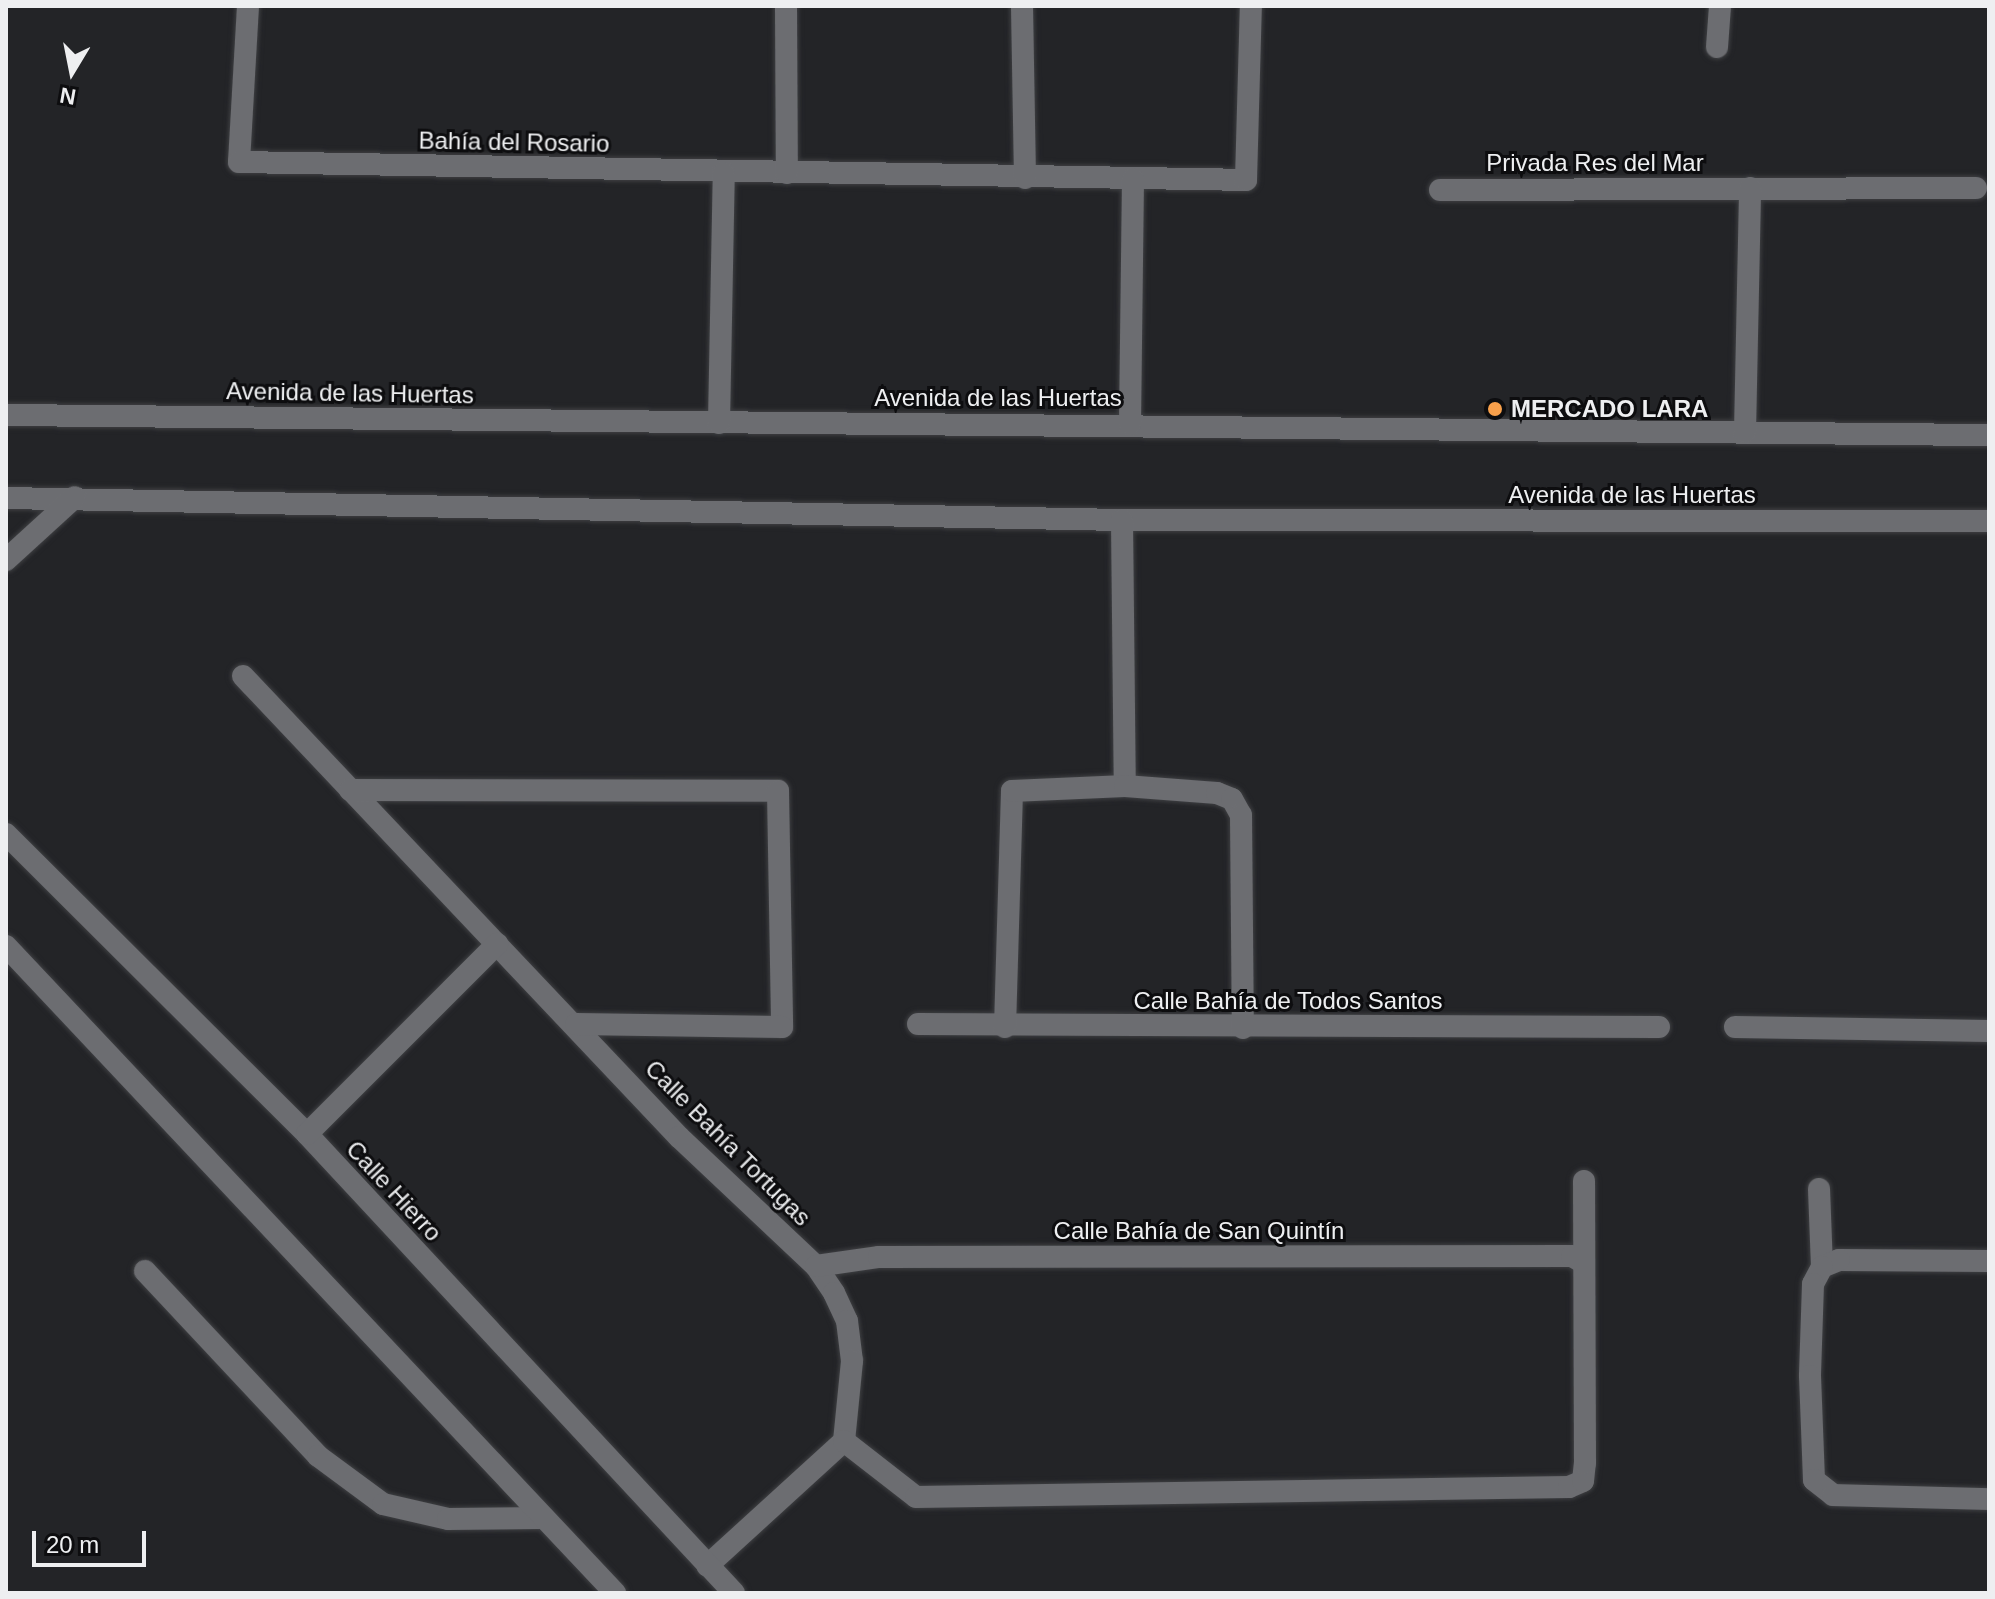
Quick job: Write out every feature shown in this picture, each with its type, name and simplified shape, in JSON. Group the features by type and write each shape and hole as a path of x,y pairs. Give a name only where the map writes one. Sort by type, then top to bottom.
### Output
{"street":[{"name":"Bahía del Rosario","path":"248,6 239,162 1246,180 1251,6"},
{"path":"786,6 787,173"},
{"path":"1022,6 1025,178"},
{"path":"1717,47 1720,6"},
{"path":"719,423 724,173"},
{"path":"1130,424 1133,179"},
{"path":"1745,432 1750,188"},
{"name":"Privada Res del Mar","path":"1440,190 1976,188"},
{"name":"Avenida de las Huertas","path":"6,415 1989,435"},
{"path":"6,560 75,497"},
{"name":"Avenida de las Huertas","path":"6,498 1122,520 1989,521"},
{"path":"1122,520 1125,786"},
{"name":"Calle Bahía Tortugas","path":"243,676 576,1024 679,1137 816,1266 847,1321 852,1361 844,1441"},
{"path":"1005,1027 1012,791 1125,786 1217,793 1232,799 1241,815 1243,1028"},
{"path":"350,790 778,791 782,1027 576,1024"},
{"name":"Calle Hierro","path":"6,834 307,1134 734,1593"},
{"path":"307,1134 497,944"},
{"path":"6,946 615,1593"},
{"name":"Calle Bahía de Todos Santos","path":"918,1024 1243,1028 1659,1027"},
{"path":"1735,1027 1989,1031"},
{"path":"707,1566 844,1441 916,1497 1569,1487 1583,1481 1584,1181"},
{"path":"1819,1189 1822,1267 1813,1284 1812,1315 1814,1480 1833,1495 1989,1499"},
{"name":"Calle Bahía de San Quintín","path":"816,1266 879,1257 1572,1256 1582,1262"},
{"path":"1822,1267 1839,1260 1989,1261"},
{"path":"145,1271 318,1456 383,1504 448,1519 544,1518"}],"place":[{"name":"MERCADO LARA","path":"1495,409"}]}
